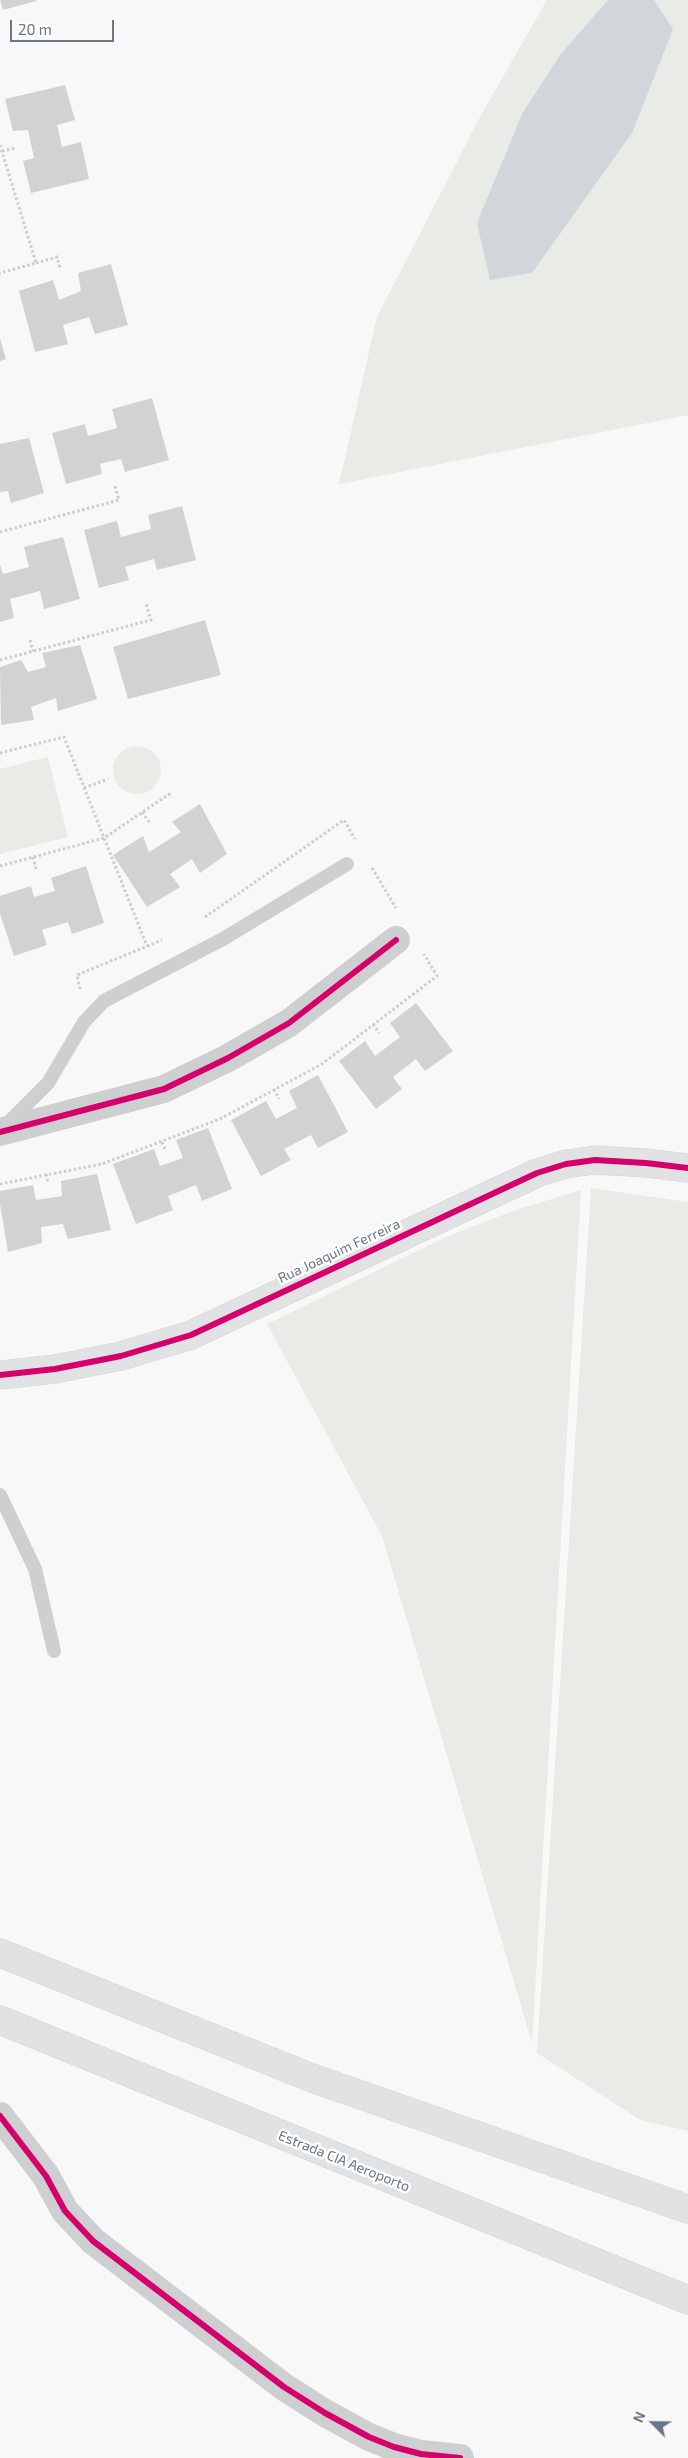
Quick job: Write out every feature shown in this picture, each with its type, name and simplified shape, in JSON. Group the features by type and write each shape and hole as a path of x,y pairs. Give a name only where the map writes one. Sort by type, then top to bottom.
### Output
{"main road":[{"name":"Rua Joaquim Ferreira","path":"0,1375 55,1369 122,1356 191,1335 537,1173 566,1164 595,1160 646,1162 688,1168"},
{"path":"0,1953 312,2078 688,2209"},
{"name":"Estrada CIA Aeroporto","path":"0,2020 688,2300"}],"street":[{"path":"0,1132 164,1089 228,1058 289,1023 396,940"},
{"path":"0,2116 46,2176 65,2211 93,2241 284,2386 325,2413 369,2437 394,2447 421,2454 460,2458"}],"lane":[{"path":"0,1132 48,1083 84,1022 104,1001 223,939 347,864"},
{"path":"0,1495 35,1569 54,1651"}],"path":[{"path":"0,145 36,262"},
{"path":"2,151 16,148"},
{"path":"0,273 57,257 60,268"},
{"path":"0,531 119,500 115,486"},
{"path":"0,660 151,620 146,604"},
{"path":"30,640 34,651"},
{"path":"0,753 64,737 147,946"},
{"path":"84,788 108,779"},
{"path":"0,866 104,838 171,793"},
{"path":"142,812 150,823"},
{"path":"32,857 36,869"},
{"path":"0,1184 102,1164 220,1119 322,1064 437,976"},
{"path":"373,1024 379,1033"},
{"path":"274,1089 279,1099"},
{"path":"162,1142 165,1149"},
{"path":"46,1174 48,1183"}],"shaded area":[{"path":"547,0 688,0 688,415 339,484 377,317 480,117"},
{"path":"608,0 654,0 673,29 632,133 532,273 490,280 477,223 522,114 560,55"},
{"path":"137,746 146,748 154,753 159,761 161,770 159,779 154,787 146,792 137,794 128,792 120,787 115,779 113,770 115,761 120,753 128,748"},
{"path":"48,757 68,837 0,854 0,769"},
{"path":"591,1188 688,1202 688,2131 640,2120 537,2053"},
{"path":"581,1190 532,2043 382,1536 267,1324 446,1237 513,1211"}],"building":[{"path":"0,0 36,0 36,1 3,10"},
{"path":"65,85 75,120 57,125 62,147 81,142 89,179 31,193 23,161 34,158 28,130 13,131 5,99"},
{"path":"111,264 128,325 95,334 89,317 63,325 68,344 35,352 19,291 53,280 59,300 81,291 78,273"},
{"path":"0,338 6,359 0,361"},
{"path":"152,398 169,460 125,472 121,459 100,464 102,474 66,484 52,433 85,424 88,436 117,428 112,409"},
{"path":"29,438 44,493 11,503 8,491 0,492 0,444"},
{"path":"182,506 196,560 157,570 154,559 125,567 129,580 99,588 84,530 117,521 121,537 151,529 148,515"},
{"path":"63,537 80,599 44,609 40,591 10,599 14,618 0,622 0,565 3,574 29,567 24,547"},
{"path":"205,620 221,675 128,699 113,647"},
{"path":"80,645 97,699 58,711 56,698 31,707 34,720 1,725 0,667 21,660 28,672 46,667 42,653"},
{"path":"200,804 227,854 200,873 192,859 170,874 180,887 147,907 113,855 143,836 149,852 181,832 172,822"},
{"path":"86,866 104,923 72,934 68,922 42,930 47,945 14,956 0,914 0,896 31,886 34,897 55,891 51,878"},
{"path":"416,1003 453,1051 425,1071 416,1059 393,1077 402,1089 376,1109 339,1061 365,1041 375,1056 400,1037 390,1023"},
{"path":"318,1075 348,1132 318,1148 311,1135 284,1149 291,1160 261,1176 231,1120 266,1101 276,1119 297,1108 289,1091"},
{"path":"208,1128 232,1189 202,1201 196,1185 168,1196 173,1210 136,1224 113,1164 154,1149 160,1166 183,1158 176,1140"},
{"path":"97,1174 111,1230 68,1239 63,1224 41,1227 42,1243 8,1252 0,1204 0,1191 33,1185 36,1200 62,1196 61,1181"}],"cycle path":[{"path":"0,1132 164,1089 228,1058 289,1023 396,940"},
{"path":"0,1375 55,1369 121,1356 191,1335 537,1173 566,1164 595,1160 688,1168"},
{"path":"0,2116 46,2176 65,2211 93,2241 284,2387 325,2413 369,2437 394,2447 421,2454 460,2458"}]}
